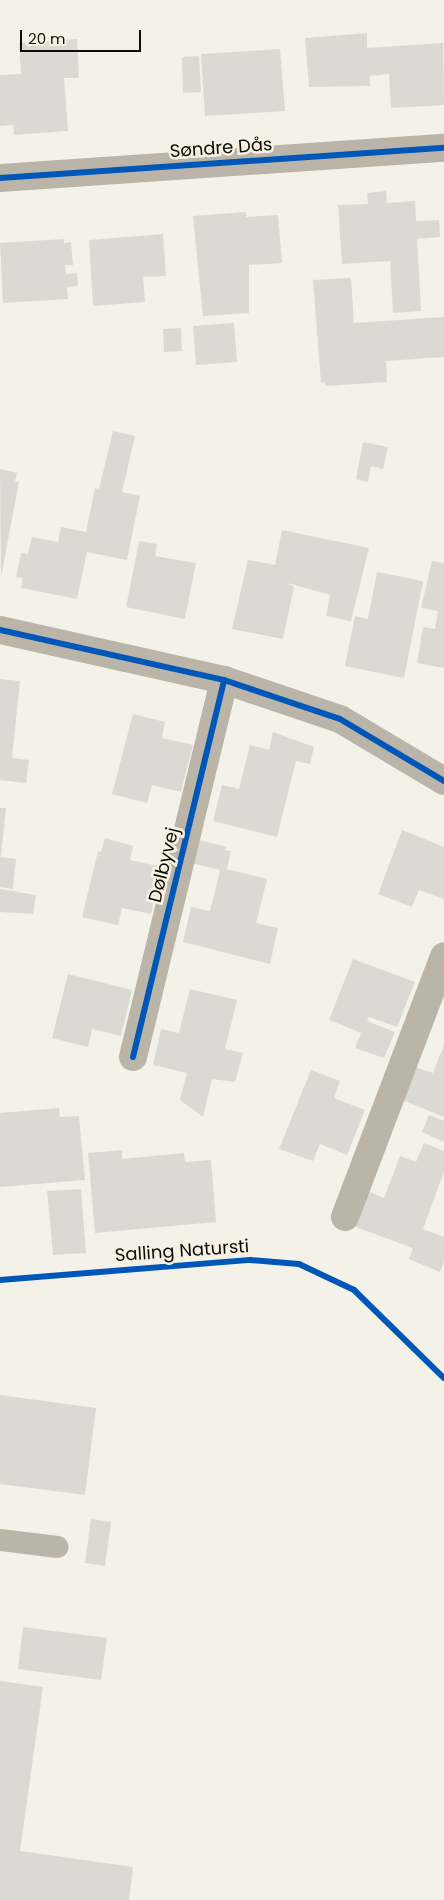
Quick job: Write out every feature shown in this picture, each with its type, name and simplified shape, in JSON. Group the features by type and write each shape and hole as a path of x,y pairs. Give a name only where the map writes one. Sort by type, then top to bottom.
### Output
{"street":[{"name":"Søndre Dås","path":"0,178 444,148"},
{"path":"0,630 224,680 340,719 444,781"},
{"name":"Dølbyvej","path":"133,1057 224,680"},
{"path":"345,1217 444,956"}],"lane":[{"path":"0,1540 58,1547"}],"building":[{"path":"367,33 367,48 443,43 444,105 391,108 389,74 370,76 370,86 309,87 305,38"},
{"path":"77,39 79,78 64,78 68,131 14,135 13,125 0,126 0,75 21,74 19,43"},
{"path":"280,49 285,111 205,116 201,54"},
{"path":"199,56 201,92 183,93 182,57"},
{"path":"386,191 387,203 415,201 416,221 439,220 440,237 417,239 421,311 393,313 390,261 342,264 338,205 368,204 367,193"},
{"path":"246,212 246,217 278,215 282,263 249,265 249,313 203,316 193,216"},
{"path":"163,234 166,276 143,277 145,302 93,306 89,240"},
{"path":"64,239 64,243 71,242 73,265 65,265 66,274 77,273 78,286 67,287 68,299 3,303 0,243"},
{"path":"351,278 354,323 444,317 444,357 386,361 387,382 325,386 325,382 321,383 313,280"},
{"path":"234,323 237,362 196,365 193,326"},
{"path":"181,328 182,351 164,352 163,329"},
{"path":"113,431 135,436 122,492 140,496 127,560 87,552 77,599 21,588 23,578 16,577 21,553 28,554 32,537 58,542 61,527 86,532 95,488 99,489"},
{"path":"363,442 388,447 383,469 371,466 368,482 356,479"},
{"path":"0,469 17,473 15,482 19,482 1,577"},
{"path":"282,530 369,548 351,621 326,616 330,595 288,583 294,587 283,639 232,629 248,560 275,565"},
{"path":"139,541 157,544 155,556 196,563 185,619 126,607"},
{"path":"432,561 444,563 444,668 417,663 423,627 435,629 438,611 421,608"},
{"path":"377,572 423,581 404,678 345,666 355,616 368,619"},
{"path":"0,679 20,681 12,758 29,760 26,783 0,780"},
{"path":"133,714 165,722 162,738 193,745 181,792 152,785 147,803 112,794"},
{"path":"273,732 314,747 310,764 296,761 277,837 213,821 222,785 239,789 250,745 269,750"},
{"path":"0,808 6,808 1,856 0,856"},
{"path":"402,830 444,847 444,899 419,890 412,907 378,894"},
{"path":"105,838 133,846 130,860 162,867 151,914 122,908 118,925 82,917 98,851 101,852"},
{"path":"196,839 226,847 225,850 231,851 227,869 267,879 256,923 278,928 270,964 183,942 191,907 210,911 220,870 190,863"},
{"path":"0,857 16,859 13,889 0,887"},
{"path":"0,889 36,895 33,914 0,912"},
{"path":"353,959 415,982 397,1027 369,1017 367,1021 395,1032 384,1058 355,1048 361,1033 329,1020"},
{"path":"68,974 132,990 121,1036 92,1029 88,1047 52,1038"},
{"path":"190,989 237,1000 225,1049 243,1053 235,1082 212,1079 203,1117 180,1100 187,1073 153,1065 161,1029 179,1033"},
{"path":"444,1045 444,1117 402,1100 415,1067 433,1073"},
{"path":"311,1070 340,1081 334,1098 365,1110 347,1155 320,1144 313,1161 279,1149"},
{"path":"59,1108 60,1117 79,1116 85,1180 0,1187 0,1113"},
{"path":"429,1115 444,1121 444,1142 422,1132"},
{"path":"424,1143 444,1151 444,1172 423,1229 444,1237 444,1261 440,1272 409,1259 413,1248 353,1226 367,1191 384,1198 400,1156 416,1162"},
{"path":"122,1150 122,1159 184,1153 185,1162 211,1160 216,1222 95,1233 88,1153"},
{"path":"81,1189 86,1253 53,1255 47,1191"},
{"path":"0,1395 96,1408 85,1495 0,1484"},
{"path":"91,1519 111,1522 105,1566 85,1563"},
{"path":"23,1627 107,1638 101,1680 18,1669"},
{"path":"0,1681 43,1687 20,1851 133,1867 129,1900 0,1900"}],"cycle path":[{"path":"0,178 444,148"},
{"path":"0,630 224,680 340,719 444,781"},
{"path":"133,1057 224,680"},
{"name":"Salling Natursti","path":"0,1280 250,1260 299,1264 354,1290 444,1378"}]}
